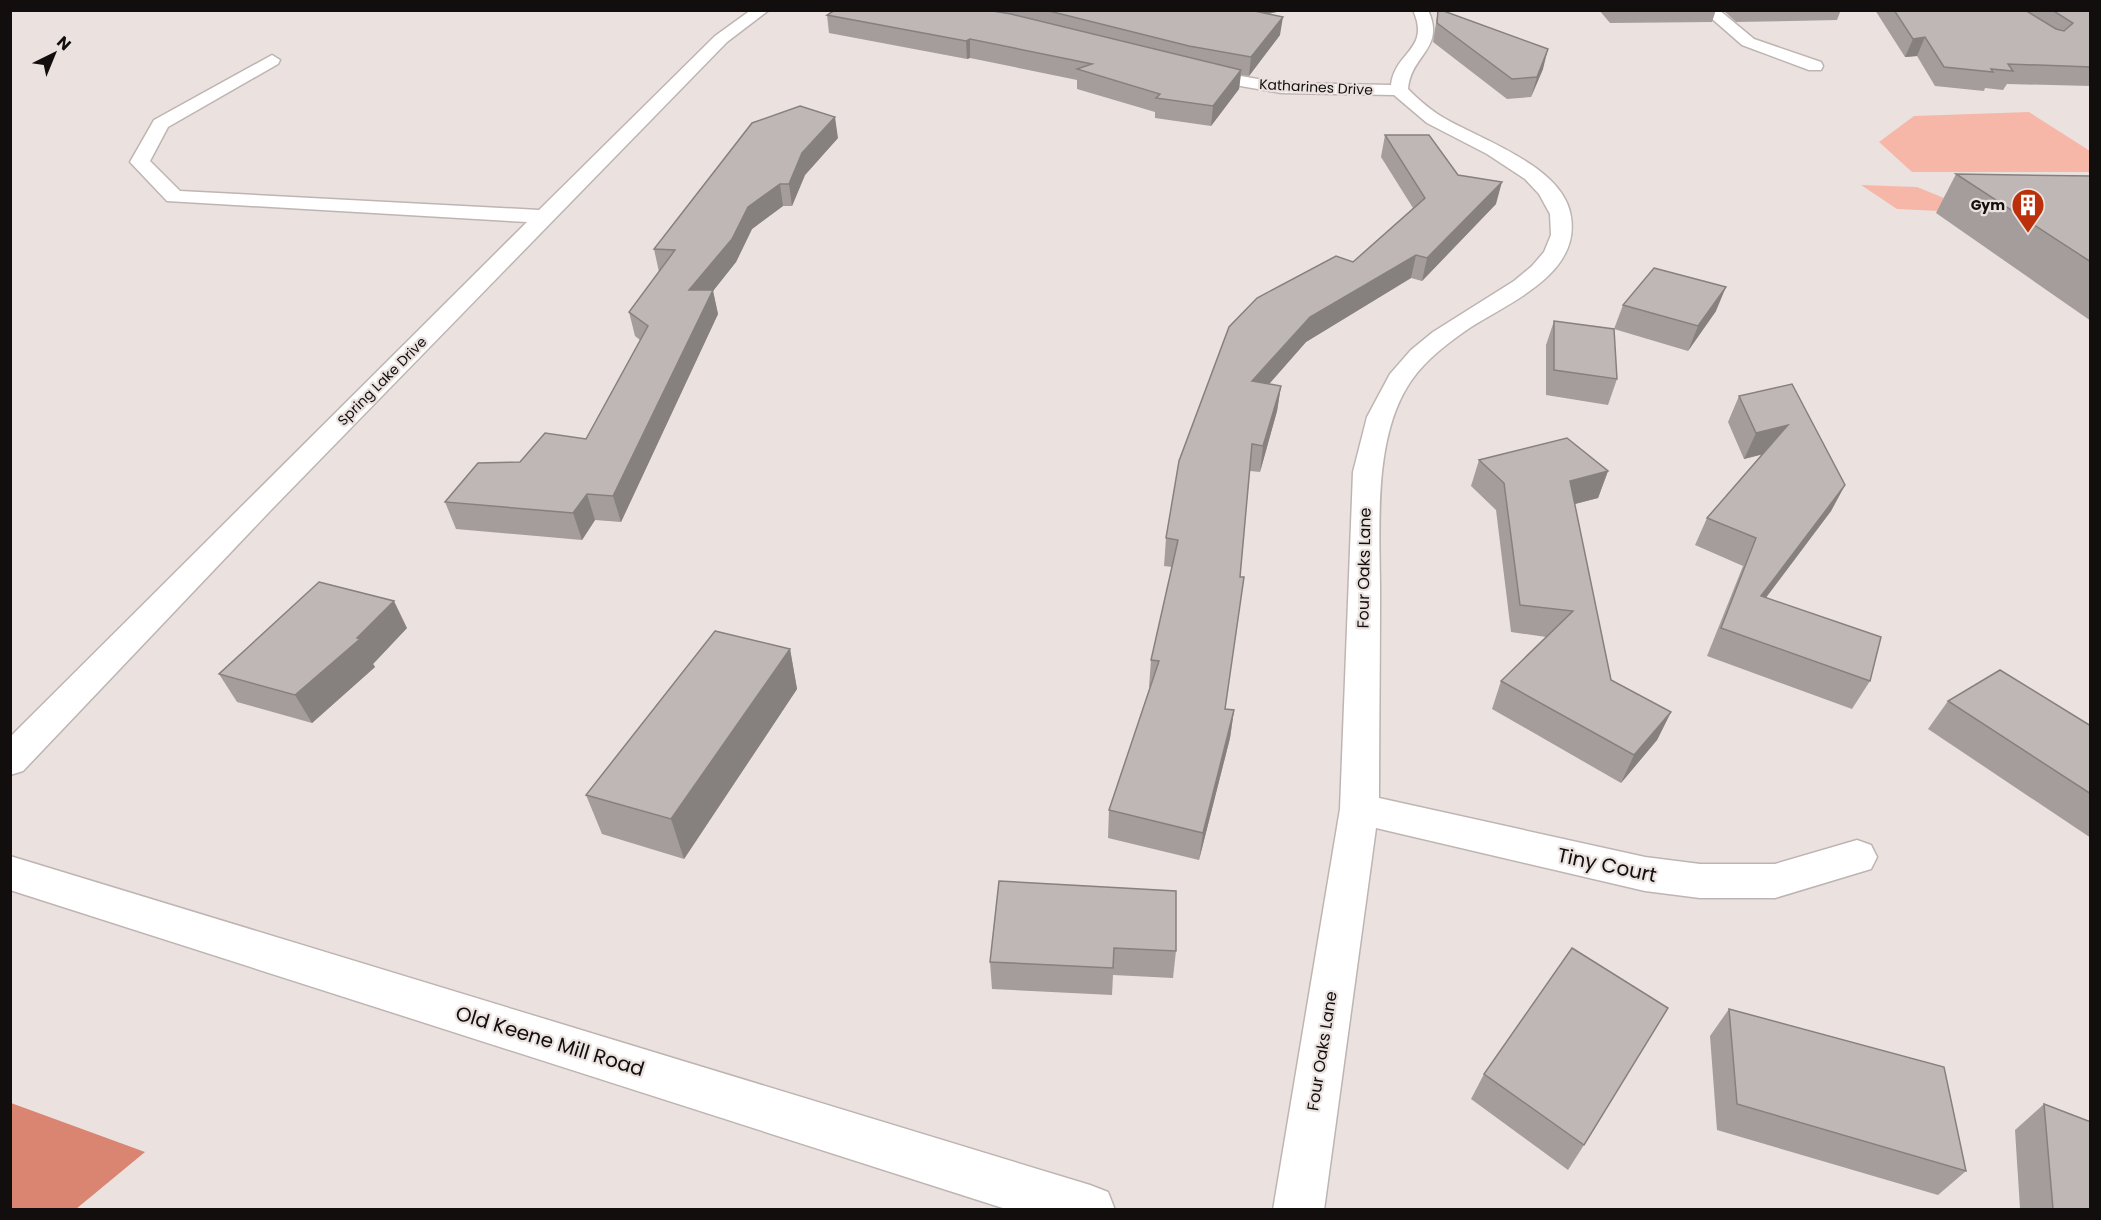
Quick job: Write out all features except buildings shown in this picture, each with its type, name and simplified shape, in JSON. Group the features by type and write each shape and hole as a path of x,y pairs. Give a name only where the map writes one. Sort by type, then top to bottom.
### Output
{"street":[{"name":"Spring Lake Drive","path":"10,761 260,504 721,39 762,10"},
{"path":"1399,90 1398,79 1404,66 1426,40 1428,27 1420,10"},
{"path":"1709,10 1748,42 1815,66"},
{"path":"272,60 161,124 140,162 174,197 547,217"},
{"name":"Katharines Drive","path":"1180,69 1226,80 1281,88 1399,90"},
{"name":"Four Oaks Lane","path":"1298,1209 1359,809 1367,472 1377,423 1392,391 1408,368 1437,340 1524,287 1543,270 1560,242 1562,228 1560,216 1551,196 1523,167 1422,114 1399,90"},
{"name":"Tiny Court","path":"1359,809 1645,874 1700,881 1775,880 1857,857"},
{"name":"Old Keene Mill Road","path":"10,873 1090,1209"}],"shaded area":[{"path":"2029,112 2090,151 2090,172 1912,172 1879,142 1914,116"},
{"path":"1861,185 1917,187 1981,213 1897,209"},
{"path":"10,1103 145,1152 76,1209 11,1209"}],"place":[{"name":"Gym","path":"2028,234"}]}
